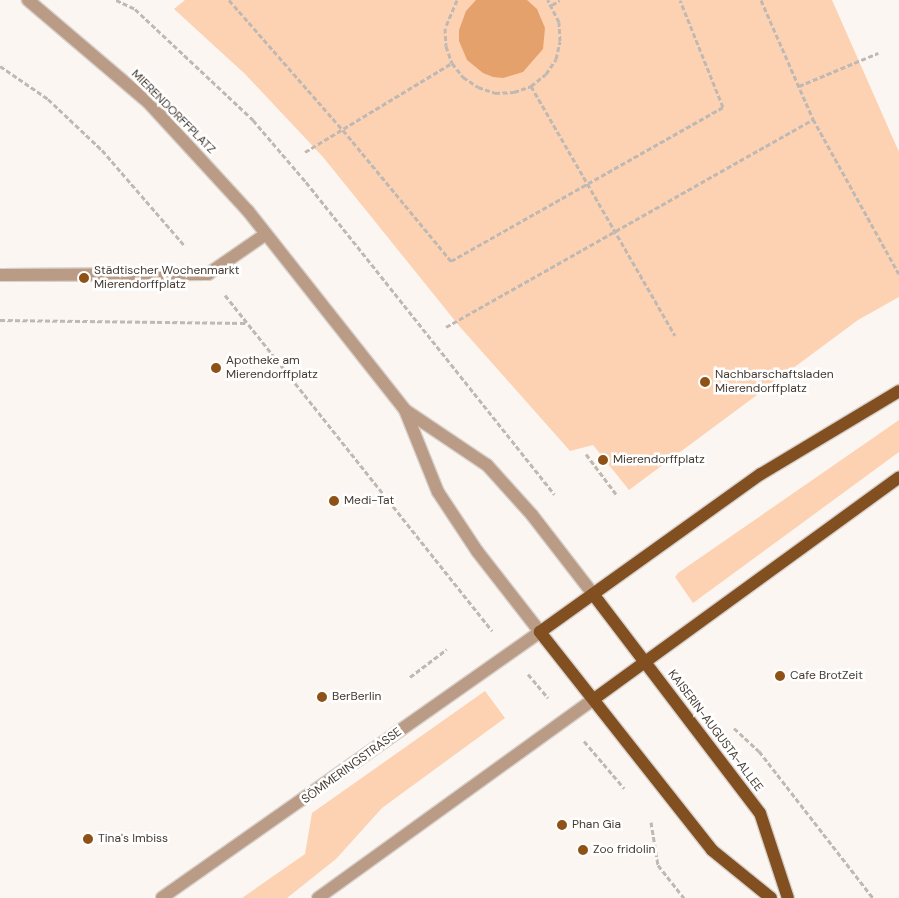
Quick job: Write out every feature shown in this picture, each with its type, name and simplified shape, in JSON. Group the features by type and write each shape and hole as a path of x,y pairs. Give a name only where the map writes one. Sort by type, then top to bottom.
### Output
{"main road":[{"path":"771,898 712,850 540,632 761,474 899,392"},
{"path":"594,699 899,477"},
{"name":"KAISERIN-AUGUSTA-ALLEE","path":"593,594 760,813 788,898"}],"street":[{"name":"MIERENDORFFPLATZ","path":"28,0 148,102 266,234 405,410 438,492 477,551 540,632"},
{"path":"0,275 208,274 266,234"},
{"name":"MIERENDORFFPLATZ","path":"405,410 487,465 532,515 593,594"},
{"name":"SÖMMERINGSTRASSE","path":"162,898 540,632"},
{"path":"318,898 594,699"}],"path":[{"path":"116,0 135,9 252,120 306,182 550,489"},
{"path":"229,0 343,130 452,261 723,107 680,0"},
{"path":"457,0 445,28 446,46 452,62 463,77 478,88 505,92 531,86 546,74 556,59 560,41 559,22 548,0"},
{"path":"552,5 560,0"},
{"path":"761,0 813,119 899,274"},
{"path":"799,86 878,53"},
{"path":"305,152 452,62"},
{"path":"0,66 48,99 142,192"},
{"path":"531,86 675,335"},
{"path":"446,326 813,119"},
{"path":"0,320 248,323"},
{"path":"253,329 510,653 627,792"},
{"path":"586,454 616,494"},
{"path":"410,677 447,649"},
{"path":"728,722 759,751 873,898"},
{"path":"647,818 652,824 658,864 684,898"}],"shaded area":[{"path":"185,0 832,0 899,152 899,297 858,320 629,490 593,445 570,451 460,327 323,157 245,74 174,9"},
{"path":"476,0 527,0 537,9 545,28 543,49 523,72 503,78 493,77 483,73 467,60 459,41 459,30 466,11"},
{"path":"899,420 899,452 693,603 675,577 678,573"},
{"path":"485,691 505,718 382,808 336,859 287,898 242,898 305,854 312,813"}],"place":[{"name":"Städtischer Wochenmarkt Mierendorffplatz","path":"84,278"},
{"name":"Apotheke am Mierendorffplatz","path":"216,368"},
{"name":"Nachbarschaftsladen Mierendorffplatz","path":"705,382"},
{"name":"Mierendorffplatz","path":"603,460"},
{"name":"Medi-Tat","path":"334,501"},
{"name":"Cafe BrotZeit","path":"780,676"},
{"name":"BerBerlin","path":"322,697"},
{"name":"Phan Gia","path":"562,825"},
{"name":"Tina's Imbiss","path":"88,839"},
{"name":"Zoo fridolin","path":"583,850"}]}
